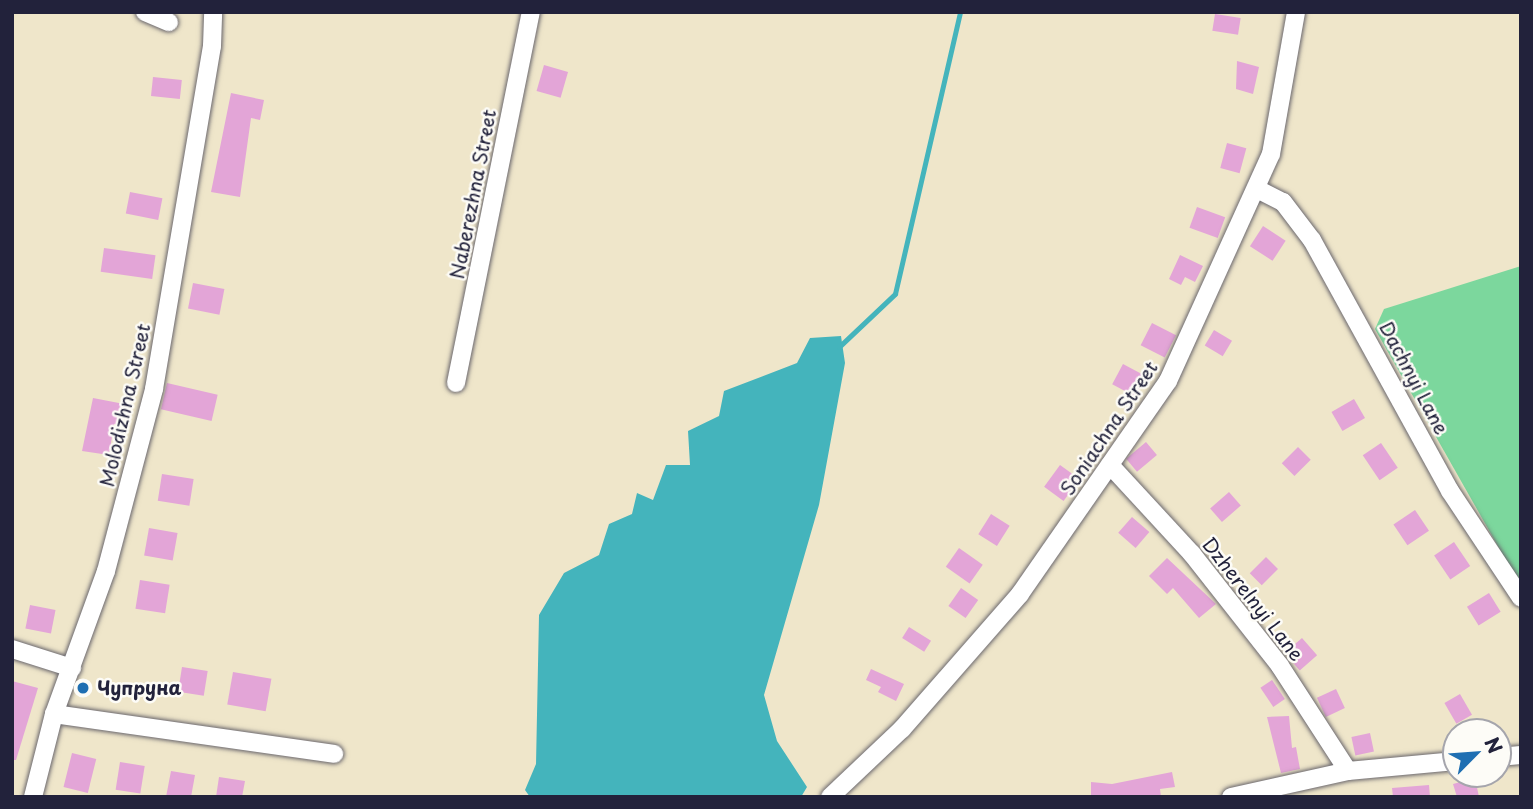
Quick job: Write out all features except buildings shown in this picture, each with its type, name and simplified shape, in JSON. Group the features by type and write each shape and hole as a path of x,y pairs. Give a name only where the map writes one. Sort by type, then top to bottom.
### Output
{"street":[{"path":"145,12 169,22"},
{"name":"Molodizhna Street","path":"33,797 54,714 107,571 154,389 212,46 213,12"},
{"name":"Naberezhna Street","path":"456,383 531,12"},
{"name":"Soniachna Street","path":"830,797 902,729 1020,594 1168,381 1259,190 1271,154 1296,12"},
{"name":"Dachnyi Lane","path":"1259,190 1283,202 1312,240 1450,491 1521,598"},
{"name":"Dzherelnyi Lane","path":"1110,465 1192,554 1280,666 1348,771"},
{"path":"12,649 72,668"},
{"path":"54,714 334,754"},
{"path":"1231,797 1348,771 1442,762"}],"green space":[{"path":"1521,266 1521,587 1375,329 1384,309"}],"water":[{"path":"841,336 845,363 819,505 764,695 777,741 807,787 801,797 530,797 525,790 536,764 539,615 564,573 599,555 609,524 632,514 637,493 653,500 666,465 690,465 688,431 719,416 724,391 797,363 810,338"}],"waterway":[{"path":"839,347 895,294 960,12"}],"place":[{"name":"Чупруна","path":"83,688"}]}
